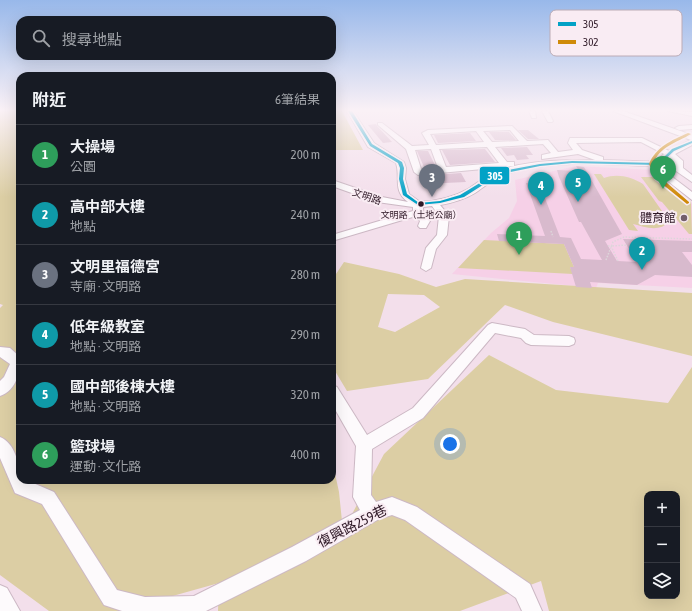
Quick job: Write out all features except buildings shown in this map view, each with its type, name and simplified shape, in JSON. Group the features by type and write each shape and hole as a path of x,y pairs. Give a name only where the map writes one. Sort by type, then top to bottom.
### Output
{"street":[{"path":"368,140 371,145 400,162 402,168 401,179 405,195 418,208 425,221 423,226"},
{"path":"399,140 410,148 418,172 505,165 569,152 579,152 616,163"},
{"path":"430,140 443,170"},
{"path":"488,140 505,165"},
{"path":"579,152 572,143 573,140 642,140 679,161 679,169 692,179"},
{"path":"410,148 491,143 545,142 557,155"},
{"path":"692,142 685,144 668,154 659,164 660,168 665,174 692,197"},
{"name":"文明路","path":"336,184 384,202 418,208 462,196 499,173 521,168 572,162 659,164"},
{"path":"426,268 431,248 442,235 444,216 434,203"},
{"path":"336,237 418,208"},
{"path":"364,445 418,413 492,328 525,334 532,340 569,341"},
{"path":"0,352 5,352 16,361"},
{"path":"0,390 9,380 16,364"},
{"path":"336,398 364,445 362,497 367,506 375,511"},
{"name":"復興路259巷","path":"0,444 4,449 16,476"},
{"name":"復興路259巷","path":"20,484 21,487 48,498 111,598 145,607 192,609 299,554 375,511 392,506 411,513 454,545 522,591 532,611"},
{"path":"0,595 10,611"}],"path":[{"path":"650,169 672,168"},
{"path":"542,183 541,181 551,182 545,174"},
{"path":"551,231 553,236"},
{"path":"606,260 613,242 624,237 692,239"},
{"path":"608,246 627,245"},
{"path":"611,246 618,261"}],"shaded area":[{"path":"0,140 16,140 16,484 336,484 336,478 343,531 384,454 489,355 556,390 668,403 692,367 692,611 549,611 541,581 460,611 218,611 219,583 119,611 49,611 0,575 0,308 3,305 0,304"},
{"path":"336,140 357,140 363,150 336,150"},
{"path":"576,166 654,170 692,203 692,288 598,283 596,288 452,274 491,233 509,218 517,201 515,180"},
{"path":"594,174 601,174 604,178 624,176 643,184 669,221 665,225 657,228 647,228 633,224 638,231 629,230"},
{"path":"641,177 661,177 691,202 692,234 689,234 662,202 659,201"},
{"path":"484,240 564,244 574,267 570,267 573,274 458,268"},
{"path":"344,262 399,274 436,287 465,279 692,293 692,356 553,322 505,305 428,379 347,391 336,373 336,274","holes":["388,294 424,295 440,307 395,332 378,327"]}],"transit line":[{"name":"305","path":"368,140 371,145 400,162 402,168 401,179 405,195 418,204 440,202 462,196 499,173 540,165 572,162 659,164 673,150 692,142"},
{"name":"302","path":"676,140 661,149 653,158 651,164 658,178 687,203"}],"place":[{"name":"籃球場","path":"663,189"},
{"name":"文明里福德宮","path":"432,197"},
{"name":"國中部後棟大樓","path":"578,202"},
{"name":"文明路（土地公廟）","path":"421,204"},
{"name":"低年級教室","path":"541,205"},
{"name":"體育館","path":"684,218"},
{"name":"大操場","path":"519,255"},
{"name":"高中部大樓","path":"642,270"}]}
